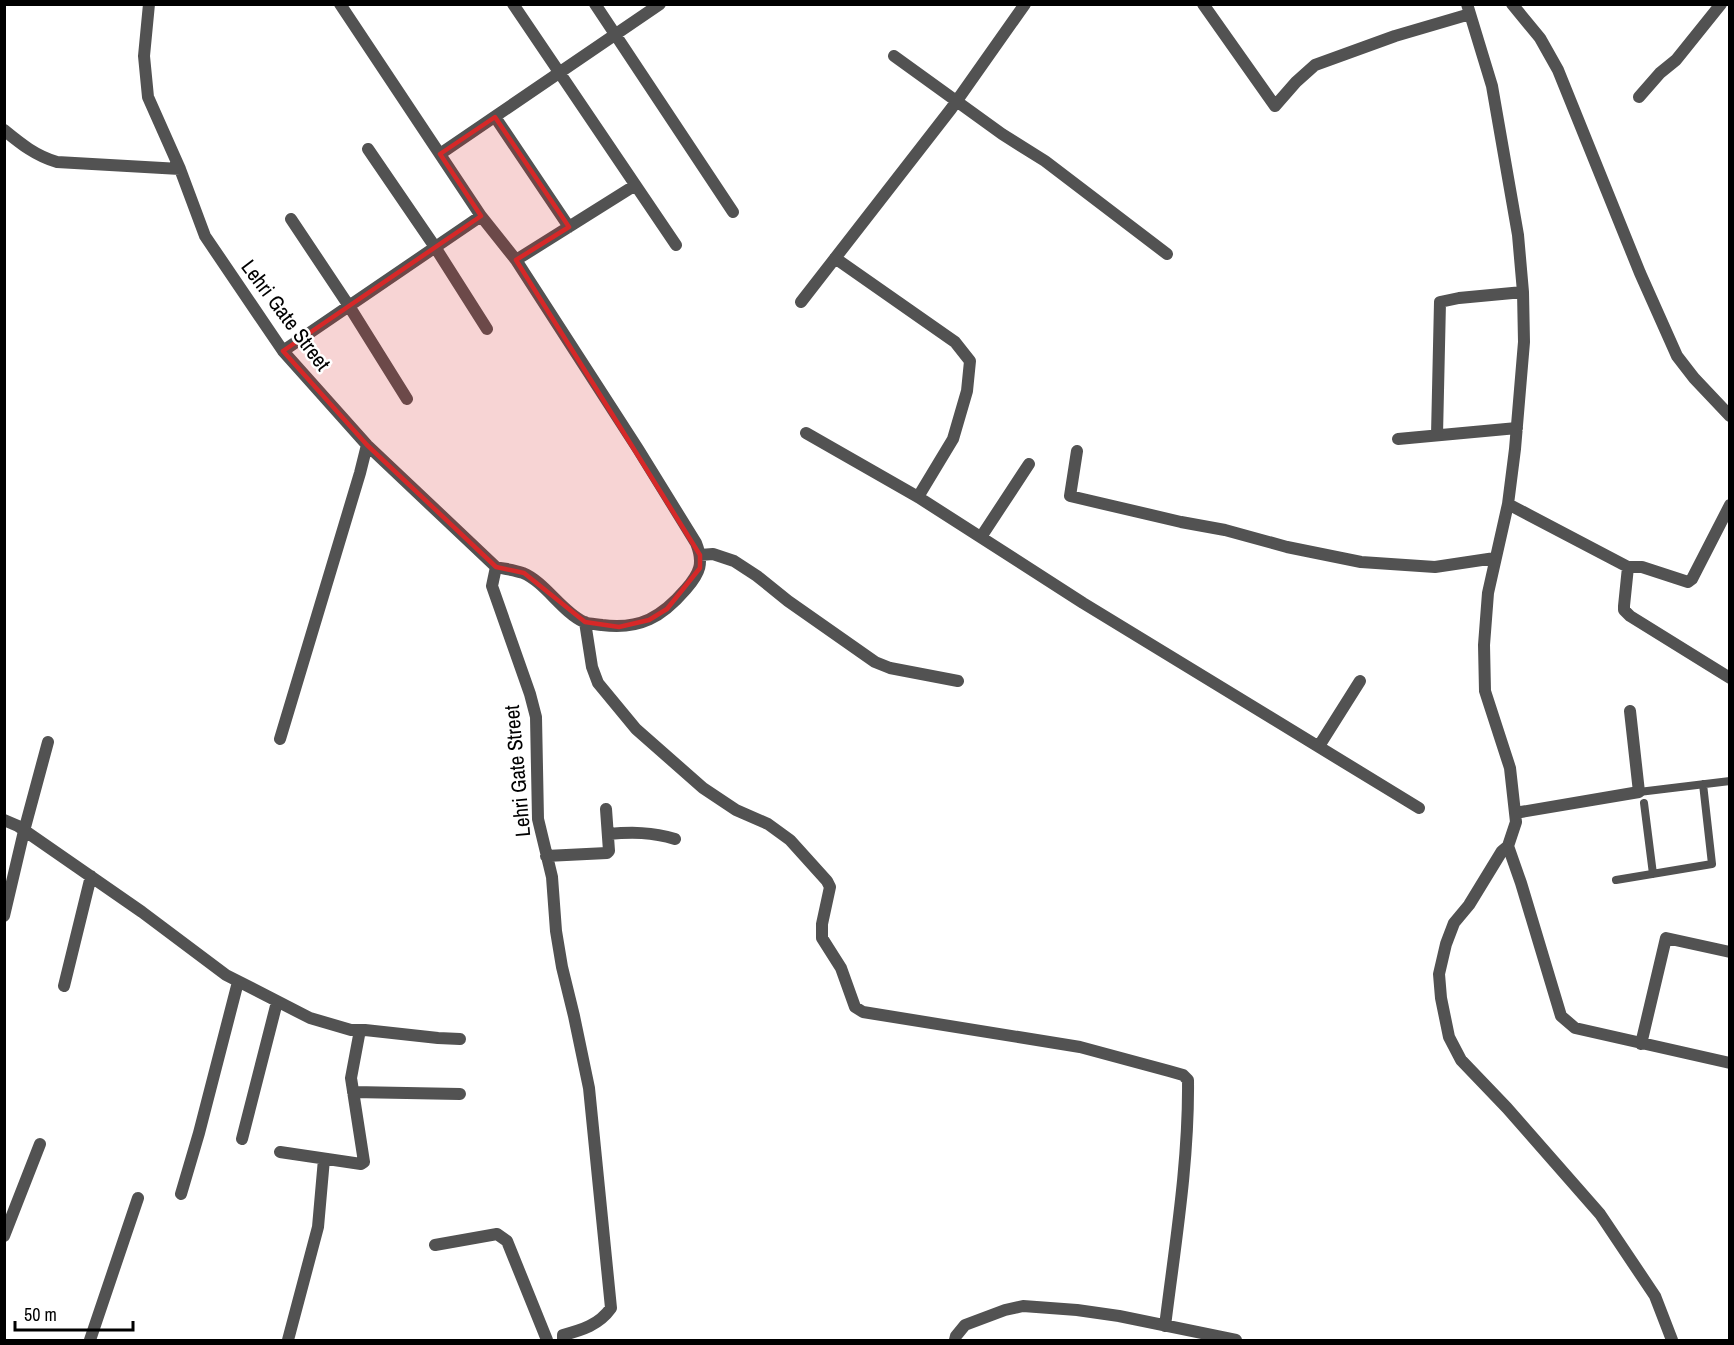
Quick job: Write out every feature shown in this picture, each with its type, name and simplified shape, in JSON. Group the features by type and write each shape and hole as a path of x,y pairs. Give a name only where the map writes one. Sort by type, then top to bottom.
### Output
{"street":[{"name":"Lehri Gate Street","path":"149,4 144,56 148,97 180,169 205,236 283,351 367,445 496,567 492,586 536,717 538,819 552,877 556,932 562,967 589,1088 611,1308 604,1318 593,1325 563,1335 562,1341"},
{"path":"340,4 481,216 516,260 638,449 696,543 700,555 700,568 688,587 667,609 650,620 620,627 585,622 524,573 496,567"},
{"path":"513,4 676,246"},
{"path":"595,4 733,212"},
{"path":"440,154 660,4"},
{"path":"801,302 956,102 1025,4"},
{"path":"1203,4 1275,106 1314,65 1468,9 1492,86 1518,235 1523,292 1524,342 1508,504 1494,558 1488,593 1484,645 1485,692 1510,768 1515,822 1508,846 1502,851 1469,904 1454,923 1439,974 1441,998 1449,1037 1461,1060 1507,1108 1600,1215 1655,1296 1672,1341"},
{"path":"1512,4 1540,38 1558,70 1640,273 1677,356 1730,416"},
{"path":"1639,97 1660,73 1676,60 1721,4"},
{"path":"894,56 1002,134 1045,161 1167,254"},
{"path":"495,117 569,227"},
{"path":"4,130 43,159 57,162 180,169"},
{"path":"368,149 435,247 487,329"},
{"path":"516,260 634,186"},
{"path":"283,351 481,216"},
{"path":"291,219 407,399"},
{"path":"835,258 955,342 970,361 968,391 953,439 918,497"},
{"path":"1437,435 1440,302 1523,292"},
{"path":"1398,439 1516,428"},
{"path":"806,433 918,497 1083,603 1419,808"},
{"path":"280,740 367,445"},
{"path":"1077,451 1070,496 1361,562 1435,567 1494,558"},
{"path":"981,537 1029,464"},
{"path":"1508,504 1628,567 1642,567 1688,582 1692,579 1730,505"},
{"path":"700,555 713,554 734,561 875,662 890,668 958,681"},
{"path":"1628,567 1624,610 1630,616 1730,678"},
{"path":"585,622 592,667 598,683 636,729 704,788 736,810 768,824 790,840 827,881 830,887 822,924 822,938 841,968 855,1007 863,1012 894,1018 1080,1047 1169,1071 1188,1080 1188,1111 1165,1326"},
{"path":"1319,746 1360,681"},
{"path":"1515,813 1642,797 1630,711"},
{"path":"4,916 48,742"},
{"path":"546,856 607,853 609,850 606,809"},
{"path":"4,820 91,876 225,975 310,1018 351,1030 460,1039"},
{"path":"608,834 658,833 675,839"},
{"path":"1508,846 1561,1016 1575,1028 1730,1063"},
{"path":"64,986 91,876"},
{"path":"1641,1044 1666,938 1730,952"},
{"path":"181,1194 238,982"},
{"path":"242,1139 277,1002"},
{"path":"280,1152 361,1164 364,1162 351,1078 360,1030"},
{"path":"353,1092 460,1094"},
{"path":"4,1236 40,1144"},
{"path":"288,1341 318,1227 324,1159"},
{"path":"90,1341 138,1198"},
{"path":"435,1245 497,1234 507,1241 547,1341"},
{"path":"955,1341 956,1336 965,1325 1005,1310 1023,1306 1077,1310 1236,1341"}],"lane":[{"path":"1653,874 1642,797 1703,784 1730,781"},
{"path":"1616,880 1712,864 1703,784"}],"highlighted area":[{"path":"495,117 569,227 516,260 700,555 700,568 667,609 649,620 619,627 585,622 524,573 496,567 367,445 283,351 481,216 440,154"}]}
